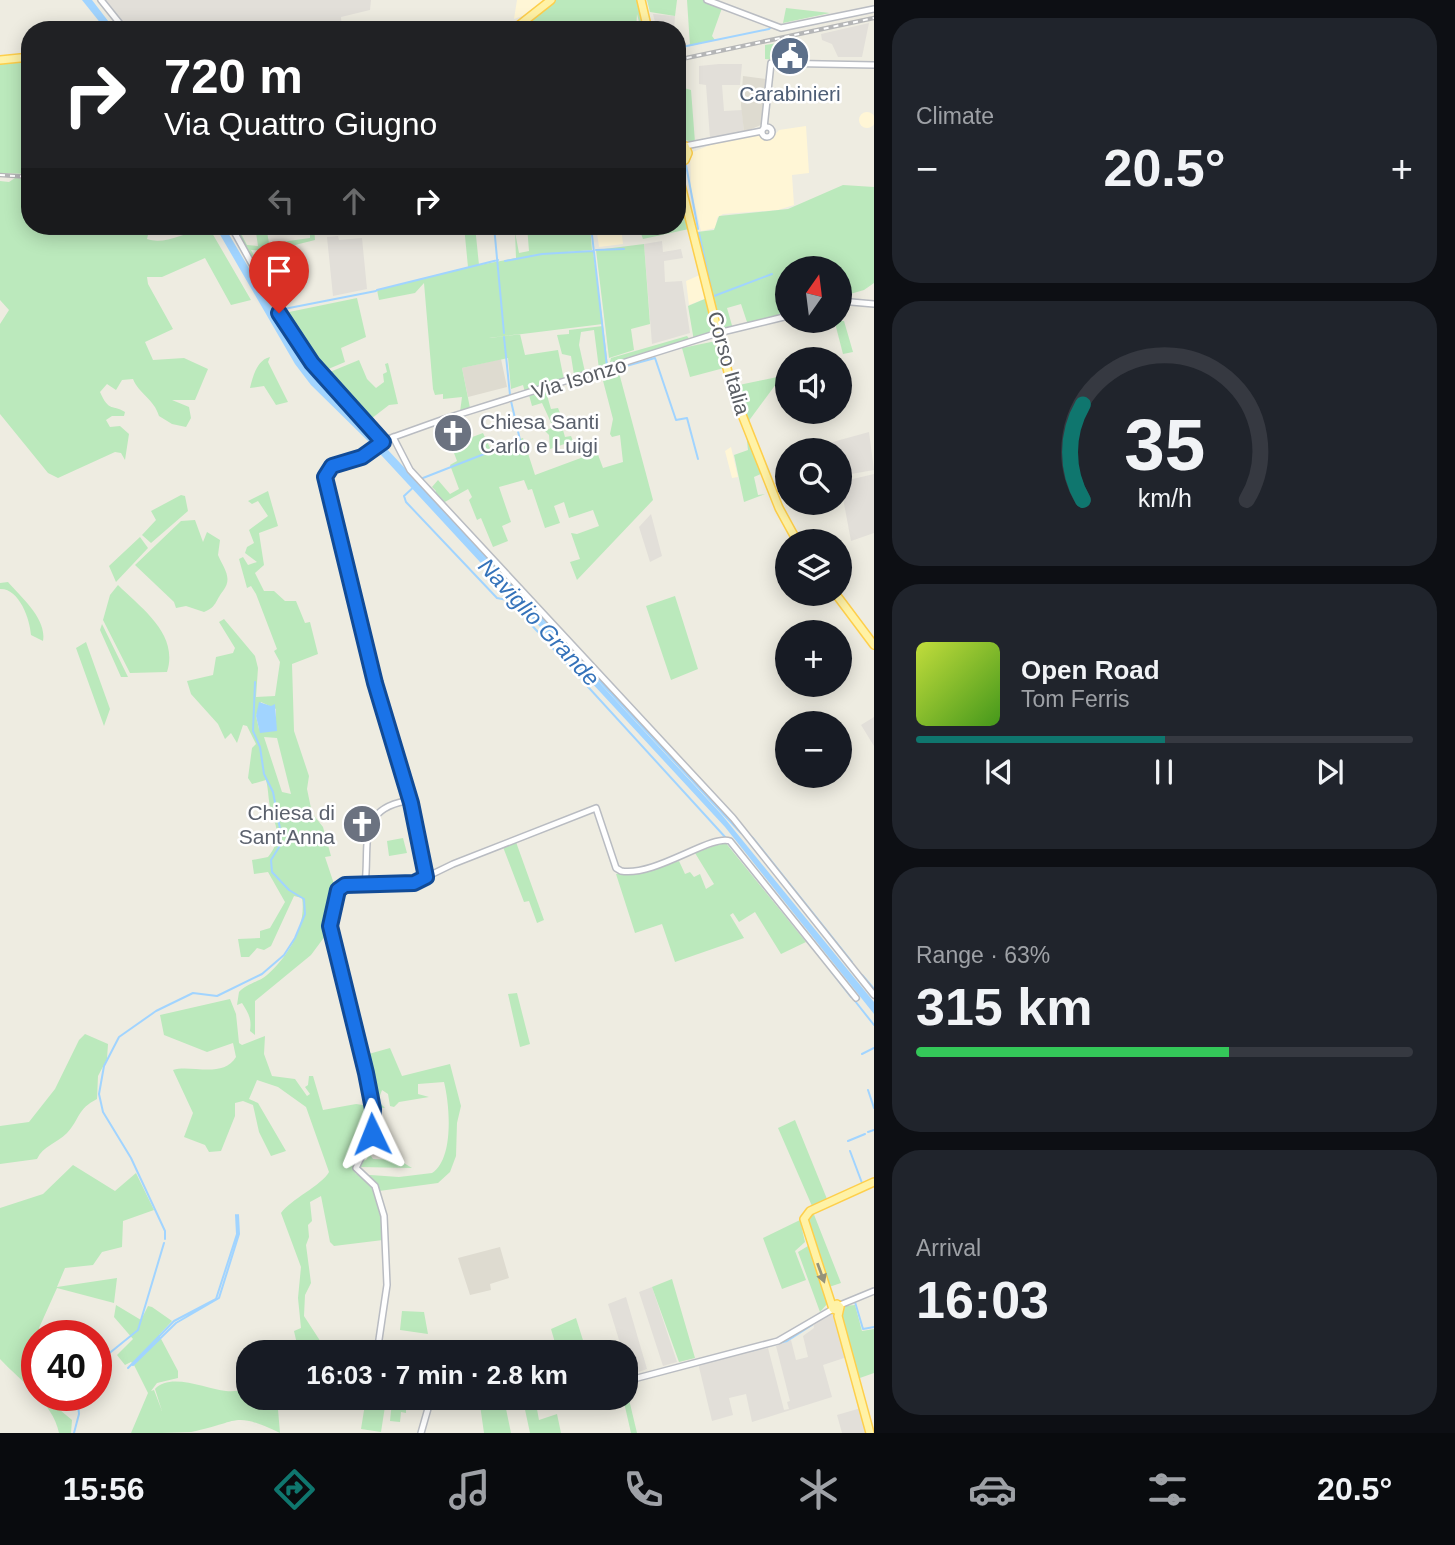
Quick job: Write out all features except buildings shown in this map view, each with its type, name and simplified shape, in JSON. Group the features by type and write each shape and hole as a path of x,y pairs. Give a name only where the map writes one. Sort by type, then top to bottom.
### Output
{"main road":[{"path":"524,21 551,0"},
{"path":"641,0 646,21"},
{"path":"0,60 21,58"},
{"name":"Corso Italia","path":"686,196 733,392 779,508 790,529"},
{"path":"845,606 874,645"},
{"path":"870,1433 836,1308 804,1219 810,1211 874,1181"}],"street":[{"path":"101,0 118,21"},
{"path":"707,0 781,28 874,9"},
{"path":"687,150 696,145 764,129 772,63 874,65"},
{"path":"236,235 279,313 312,363 382,443"},
{"path":"852,302 874,304"},
{"name":"Via Isonzo","path":"408,800 383,713 328,493 325,477 330,468 374,449 393,437 444,419 775,320"},
{"path":"393,437 410,470 642,717 755,845 874,995"},
{"path":"365,884 369,829 379,813 390,804 408,800 426,877"},
{"path":"379,1340 387,1285 384,1216 375,1186 356,1168 372,1137 374,1118 366,1073 330,926 338,890 347,884 414,883 596,807 616,868 621,871 653,868 727,839 856,998"},
{"path":"638,1378 778,1340 856,1296 874,1291"},
{"path":"421,1433 427,1410"}],"shaded area":[{"path":"103,0 371,0 370,10 341,17 341,21 119,21"},
{"path":"517,0 543,0 525,15 514,19"},
{"path":"653,14 675,16 675,21 655,21"},
{"path":"869,23 862,57 838,57 832,44 822,40 821,34"},
{"path":"742,64 740,85 722,85 724,111 742,110 744,133 710,138 706,85 699,84 699,66"},
{"path":"743,76 767,79 761,125 744,132 741,105"},
{"path":"861,114 873,114 873,126 861,126"},
{"path":"806,126 809,173 792,175 794,205 778,210 723,214 717,218 716,228 701,231 691,188 690,153 718,142 758,135 770,140 779,130"},
{"path":"597,235 622,235 623,244 599,247"},
{"path":"338,236 339,240 362,238 367,289 333,296 327,237"},
{"path":"662,241 663,252 681,249 683,258 664,261 665,282 682,281 690,333 652,344 644,244"},
{"path":"702,274 707,298 689,305 686,281"},
{"path":"501,359 507,387 468,397 462,368"},
{"path":"869,432 874,470 852,474 852,438 847,438"},
{"path":"731,447 738,477 732,478 725,451"},
{"path":"874,474 874,533 852,541 852,529 849,529 846,515 852,515 852,479"},
{"path":"651,514 662,556 650,562 639,527"},
{"path":"874,717 874,746 861,725"},
{"path":"500,1247 509,1278 490,1284 491,1290 470,1295 458,1258"},
{"path":"652,1287 677,1362 663,1366 639,1292"},
{"path":"626,1297 647,1369 638,1372 638,1340 619,1340 608,1304"},
{"path":"832,1311 847,1357 823,1365 832,1397 752,1422 746,1394 729,1398 733,1415 712,1421 698,1363 768,1348 784,1410 789,1409 787,1402 790,1401 776,1346 791,1340 796,1360 808,1357 803,1336 814,1328 813,1323"},
{"path":"861,1408 868,1433 842,1433 837,1415"}],"green space":[{"path":"554,0 638,0 643,21 639,21 637,14 637,21 528,21"},
{"path":"647,0 677,0 675,16 650,12"},
{"path":"687,0 703,0 722,8 712,36 715,40 690,46"},
{"path":"786,8 830,13 783,23"},
{"path":"778,43 777,60 765,59 765,45"},
{"path":"21,61 21,174 0,173 0,62"},
{"path":"686,89 691,90 695,142 686,140"},
{"path":"15,178 21,178 21,235 148,235 147,239 154,241 184,235 213,235 251,300 231,305 205,258 162,277 147,277 148,284 173,329 145,342 153,360 184,358 208,369 195,400 172,400 189,407 191,418 186,427 172,424 159,416 154,405 133,379 122,380 116,390 107,384 100,392 103,399 109,405 125,412 124,416 112,416 106,420 110,427 120,426 129,434 125,460 121,453 115,452 58,478 48,473 0,414 0,324 9,310 0,300 0,181 9,182"},
{"path":"843,185 874,187 874,283 852,294 852,256 775,256 775,317 748,325 741,304 727,308 733,329 720,330 697,232 714,230 719,216 788,209"},
{"path":"238,235 242,235 247,245 258,246 256,235 268,235 269,243 274,243 315,235 315,240 271,251 251,250 281,305 277,306"},
{"path":"465,235 476,235 479,265 516,258 515,235 519,253 529,251 528,235 591,235 592,250 529,255 593,251 603,324 520,334 525,355 558,350 564,380 525,392 523,385 511,389 508,358 462,368 470,408 460,412 462,397 443,399 443,394 435,395 424,283 415,293 379,300 377,290 468,267"},
{"path":"642,235 661,235 643,239"},
{"path":"644,244 650,324 631,329 634,350 609,358 596,250"},
{"path":"357,298 366,337 341,348 345,362 326,370 302,341 289,312"},
{"path":"707,298 713,330 694,341 688,306"},
{"path":"603,326 608,366 599,369 594,330 581,332 579,345 585,372 574,375 571,356 562,354 557,335 569,334 569,330"},
{"path":"838,333 847,333 852,347 841,347"},
{"path":"687,336 691,341 609,366 611,358"},
{"path":"716,341 724,368 690,377 682,348"},
{"path":"270,357 268,362 288,402 276,405 264,386 250,388 259,365"},
{"path":"359,360 367,379 376,388 384,382 383,374 387,372 385,364 388,363 398,404 389,405 367,422 325,374"},
{"path":"626,366 618,369 653,500 577,580 570,562 580,559 571,533 577,534 599,526 593,510 569,518 564,502 554,506 560,523 545,528 532,489 528,490 524,480 499,487 511,522 502,526 508,541 493,547 481,518 477,520 469,500 472,497 468,489 443,503 434,494 436,491 432,487 438,480 450,494 459,489 450,465 457,461 451,445 483,433 490,448 523,438 535,475 597,452 603,468 623,462 620,435 612,437 610,434 613,419 601,373"},
{"path":"775,377 775,385 748,422 735,389 739,385"},
{"path":"546,392 551,409 558,408 562,418 569,416 574,425 563,430 565,437 571,436 573,441 550,449 549,435 545,431 553,427 542,403 532,406 529,395"},
{"path":"746,432 763,473 754,477 758,495 765,494 744,502 734,455 748,450"},
{"path":"268,491 278,526 259,533 264,565 255,573 264,591 274,591 285,601 296,601 305,623 310,622 318,654 292,664 294,731 309,776 307,789 312,813 323,827 331,856 325,857 336,890 334,900 340,903 331,928 311,955 255,1001 255,1035 250,1031 250,1019 242,1003 237,1005 239,992 267,975 282,960 298,930 303,909 302,898 294,896 271,946 264,950 257,948 249,957 241,957 238,939 260,938 260,931 270,928 285,902 268,872 254,874 252,860 268,857 277,841 277,831 266,780 252,784 248,778 252,748 256,744 247,726 243,725 237,743 231,733 225,739 218,724 191,694 187,681 213,675 216,657 233,653 235,648 219,622 224,619 255,656 258,668 256,697 275,696 280,662 274,651 277,649 256,594 251,586 247,588 239,559 243,557 248,565 257,562 245,553 247,547 254,543 249,530 268,516 258,501 252,504 248,501","holes":["261,702 276,709 276,730 259,729 256,716","264,737 277,738 291,794 282,792"]},
{"path":"181,495 185,496 188,511 151,543 142,535 156,520 151,511"},
{"path":"195,520 203,542 207,532 220,540 218,555 227,578 226,586 215,603 204,612 186,606 176,608 174,602 135,565 181,521"},
{"path":"140,537 148,548 116,582 109,566"},
{"path":"8,582 37,617 43,641 31,635 26,613 18,599 7,590 0,589 0,583"},
{"path":"118,585 147,613 163,634 168,646 167,672 130,673 103,620 110,595"},
{"path":"675,596 698,669 671,680 646,606"},
{"path":"102,624 128,677 121,677 100,630"},
{"path":"86,642 110,709 104,726 76,648"},
{"path":"403,838 407,853 389,856 387,841"},
{"path":"516,842 544,920 537,923 529,901 524,902 503,847"},
{"path":"725,842 806,942 781,954 755,912 739,922 733,913 730,915 744,938 675,962 662,924 635,933 616,874 647,871 679,861 685,874 690,872 694,877 700,874 706,889 714,884 695,853"},
{"path":"517,993 530,1044 520,1047 508,994"},
{"path":"230,999 236,1014 239,1043 242,1045 265,1036 264,1054 272,1076 295,1079 307,1096 310,1094 305,1087 308,1085 309,1076 313,1076 323,1110 356,1104 370,1106 367,1136 353,1167 356,1174 399,1177 432,1173 444,1156 448,1131 448,1104 444,1082 418,1084 418,1094 429,1097 399,1102 394,1107 390,1106 388,1094 382,1090 378,1101 385,1108 376,1107 365,1055 390,1048 402,1076 450,1064 461,1106 457,1123 456,1156 450,1172 438,1183 379,1191 383,1240 334,1246 330,1242 321,1196 310,1202 312,1221 308,1225 309,1237 306,1245 311,1283 305,1295 304,1316 320,1340 296,1340 294,1331 301,1328 298,1298 301,1267 281,1213 329,1172 306,1107 278,1087 257,1080 249,1099 258,1103 286,1151 271,1156 259,1132 253,1105 243,1101 235,1103 235,1116 221,1151 209,1152 205,1145 184,1137 193,1113 173,1070 215,1069 230,1064 236,1057 233,1043 207,1052 164,1035 160,1015"},
{"path":"85,1034 108,1044 107,1059 98,1076 97,1099 82,1110 67,1133 43,1151 37,1159 0,1164 0,1126 29,1122 55,1089 79,1040"},
{"path":"795,1120 827,1199 812,1206 778,1128"},
{"path":"371,1143 374,1148 371,1156 373,1159 399,1160 412,1168 360,1167 360,1161 366,1160 372,1150"},
{"path":"73,1165 115,1191 136,1173 154,1210 123,1221 122,1247 102,1252 93,1265 65,1268 57,1287 117,1278 114,1303 57,1288 43,1320 21,1320 21,1379 0,1359 0,1208 43,1194"},
{"path":"813,1212 841,1283 829,1287 807,1220"},
{"path":"800,1220 805,1242 795,1251 806,1280 782,1289 763,1238"},
{"path":"808,1246 828,1303 820,1312 798,1252"},
{"path":"672,1279 695,1358 679,1362 652,1287"},
{"path":"116,1305 141,1320 148,1306 172,1321 159,1335 178,1371 178,1378 157,1383 151,1391 154,1390 162,1411 155,1389 162,1384 179,1382 236,1391 236,1410 278,1410 280,1433 253,1422 236,1420 191,1432 131,1433 148,1393 134,1365 131,1362 125,1365 117,1355 133,1339 114,1317"},
{"path":"855,1305 862,1331 874,1329 874,1373 857,1379 841,1315 844,1306"},
{"path":"402,1311 424,1312 428,1334 400,1330"},
{"path":"576,1318 583,1340 554,1340 551,1329"},
{"path":"364,1410 384,1410 381,1432 361,1429"},
{"path":"391,1410 406,1410 406,1413 401,1412 400,1422 390,1421"},
{"path":"481,1410 506,1410 511,1433 484,1433"},
{"path":"525,1410 537,1410 539,1420 557,1414 561,1433 530,1433"},
{"path":"626,1410 632,1410 637,1433 631,1433"},
{"path":"50,1411 61,1411 72,1420 71,1433 59,1433"}],"water":[{"path":"82,0 92,0 108,21 99,21"},
{"name":"Naviglio Grande","path":"220,235 229,235 308,368 722,815 874,1002 874,1014 725,827 370,443 311,385 295,364"},
{"path":"259,702 271,706 275,704 277,731 260,733 256,716"}],"waterway":[{"path":"686,46 769,29 772,26"},
{"path":"686,165 698,229"},
{"path":"699,233 712,292"},
{"path":"495,235 504,333"},
{"path":"592,235 607,367"},
{"path":"596,250 624,249"},
{"path":"505,261 542,254 593,251"},
{"path":"377,290 498,260"},
{"path":"714,296 772,274"},
{"path":"284,309 376,291"},
{"path":"504,337 510,395"},
{"path":"608,371 655,358 676,420 687,418 698,459"},
{"path":"423,478 520,440 511,401"},
{"name":"Naviglio Grande","path":"373,440 379,443 741,832"},
{"name":"Naviglio Grande","path":"418,483 404,496 406,502 497,598 507,600 527,620 726,838"},
{"path":"165,1239 165,1231 131,1158 103,1112 99,1094 104,1066 119,1037 156,1011 193,993 217,996 262,974 284,955 305,914 304,899 289,890 272,872 271,860 281,844 281,834 273,792 264,774 260,747 253,731 255,682"},
{"path":"752,838 851,962"},
{"path":"729,844 772,897"},
{"path":"830,970 851,997"},
{"path":"862,976 874,990"},
{"path":"855,1001 874,1025"},
{"path":"862,1054 874,1048"},
{"path":"868,1090 874,1108"},
{"path":"868,1132 874,1130"},
{"path":"848,1141 865,1134"},
{"path":"850,1151 862,1183"},
{"path":"128,1368 174,1321 216,1299 237,1234 236,1215"},
{"path":"133,1365 176,1323 219,1298 239,1234 238,1215"},
{"path":"112,1351 138,1330 164,1243"},
{"path":"855,1302 863,1329 874,1327"},
{"path":"750,1351 787,1341 812,1325"},
{"path":"74,1433 79,1411"}],"railway":[{"path":"686,58 874,18"},
{"path":"0,175 21,176"}],"place":[{"name":"Carabinieri","path":"790,56"},
{"name":"Chiesa Santi Carlo e Luigi","path":"453,433"},
{"name":"Chiesa di Sant'Anna","path":"362,824"}],"route":[{"path":"279,313 312,363 383,442 362,457 332,466 325,477 375,683 411,803 426,877 414,883 349,883 338,890 330,919 366,1073 373,1109 372,1134"}]}
